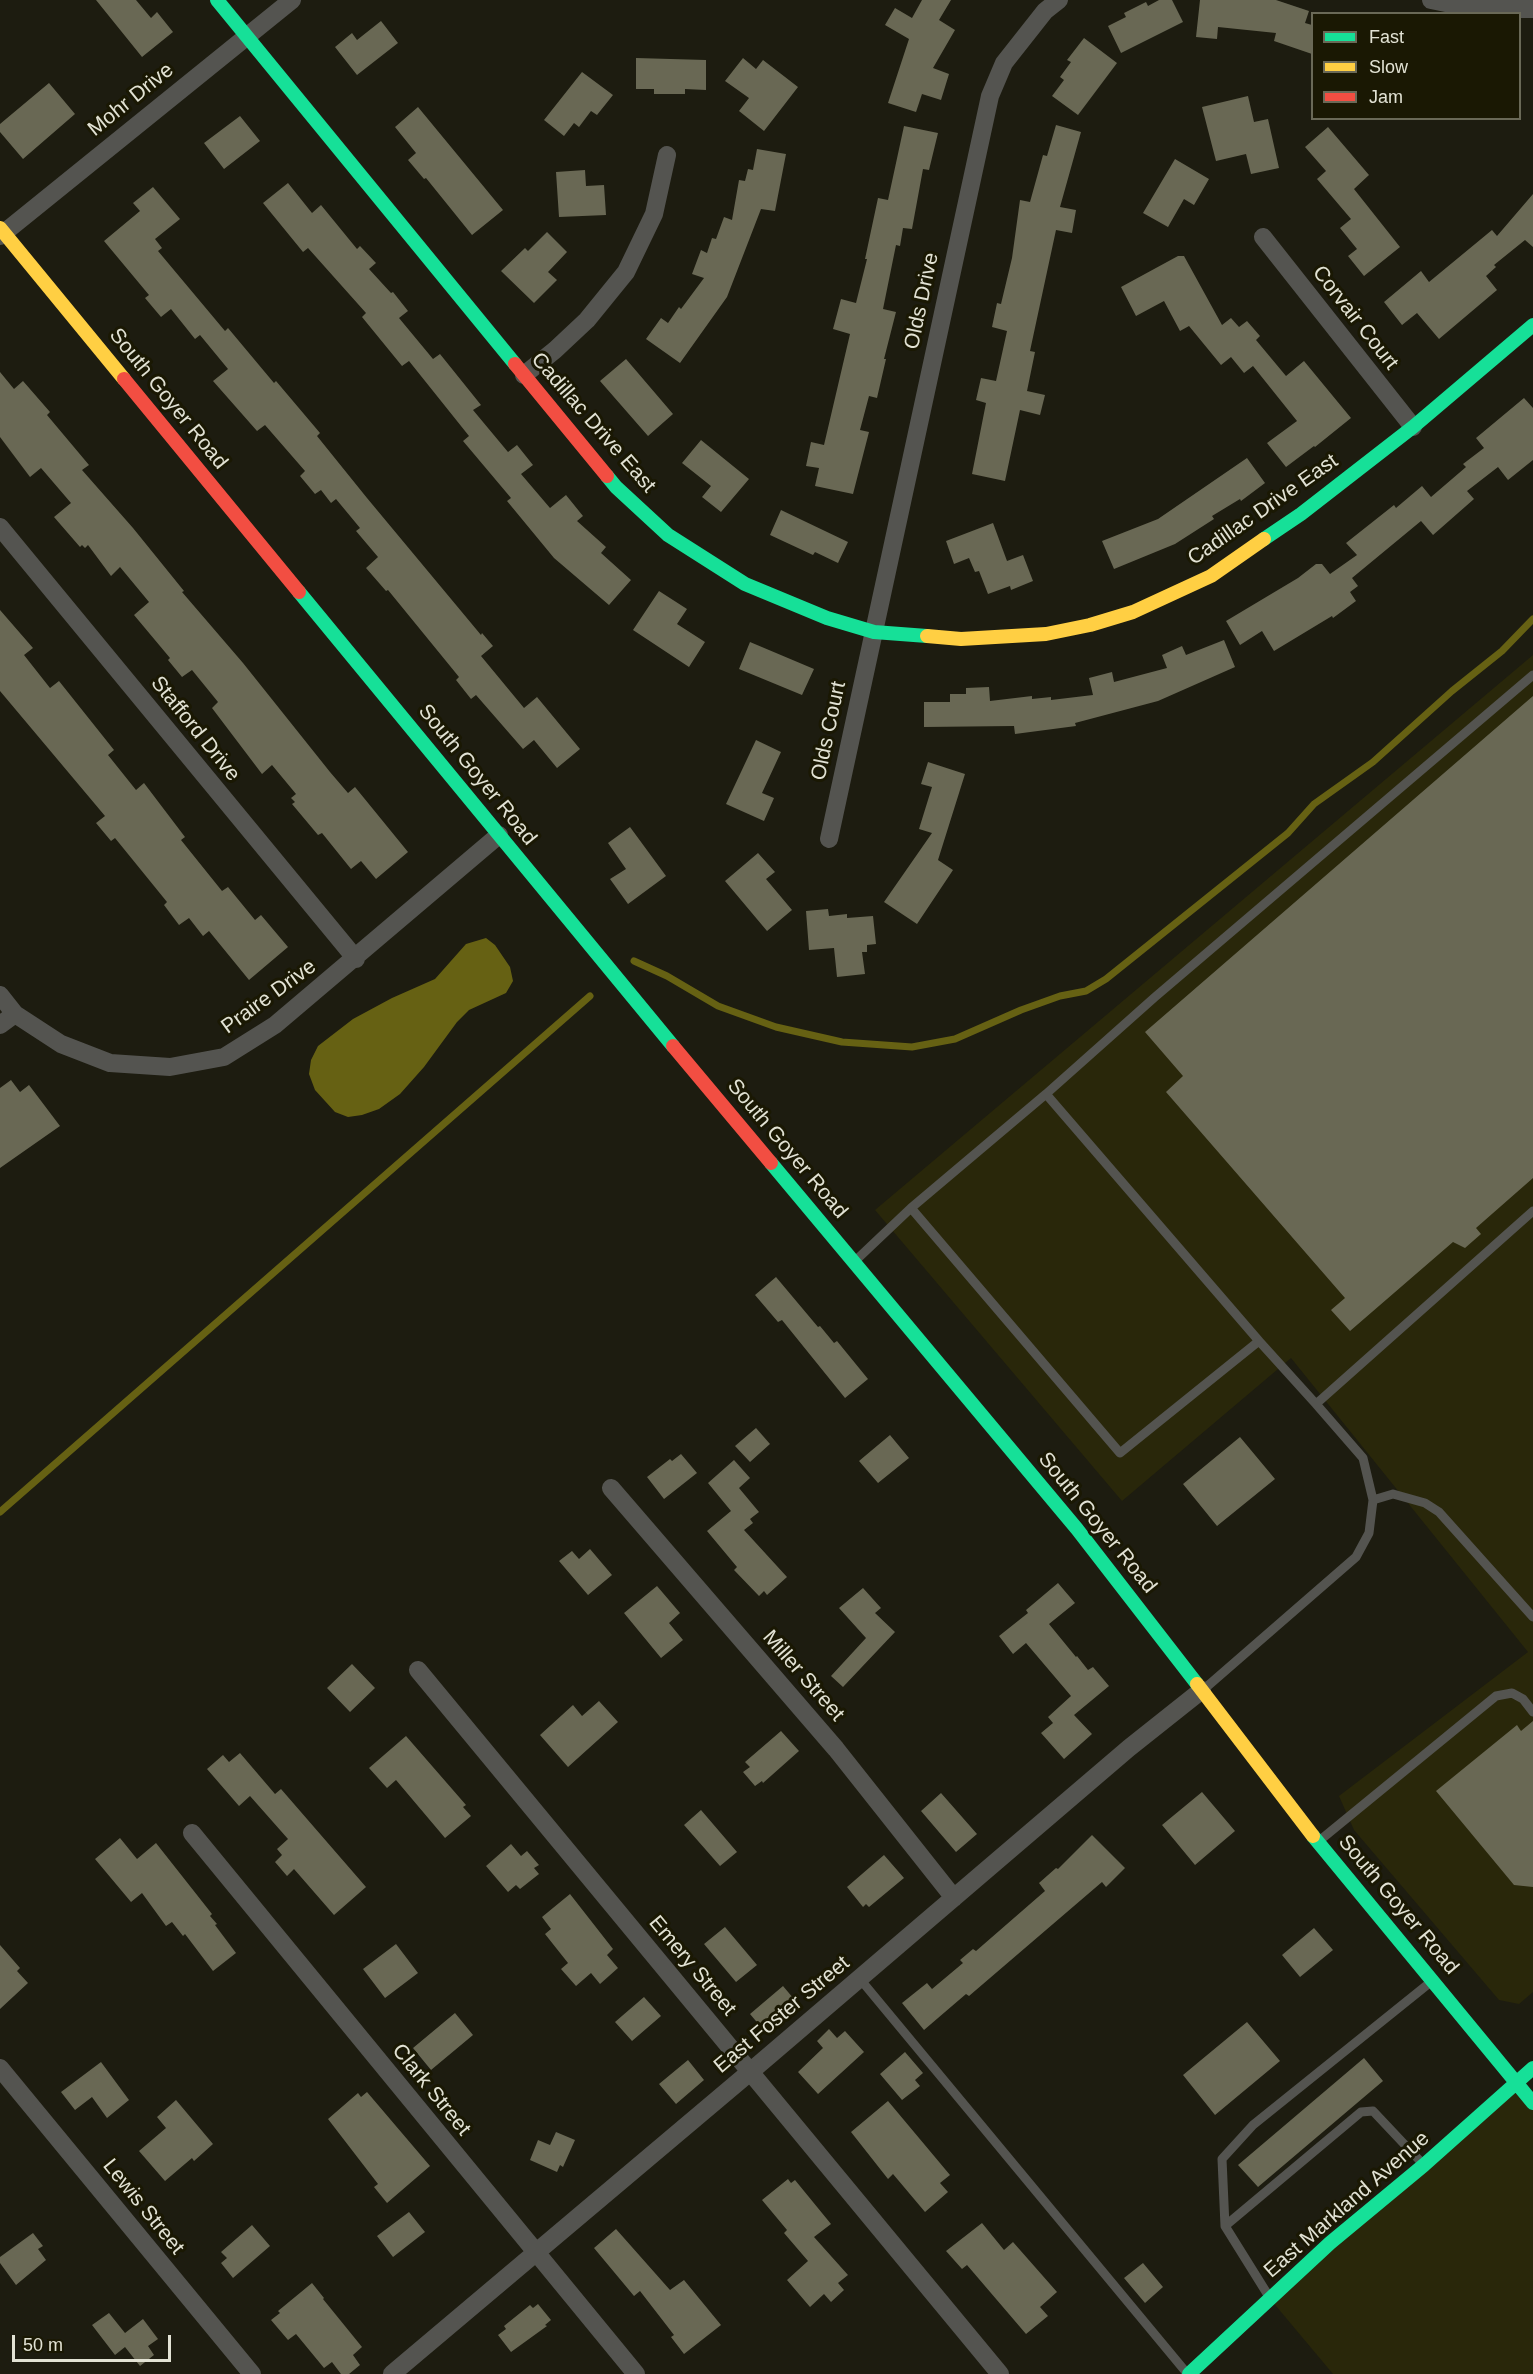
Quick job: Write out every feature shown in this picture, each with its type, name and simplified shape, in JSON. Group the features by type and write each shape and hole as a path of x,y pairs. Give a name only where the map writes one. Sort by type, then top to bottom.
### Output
{"street":[{"name":"Cadillac Drive East","path":"217,0 616,487 668,535 745,584 827,618 874,632 961,639 1046,634 1090,625 1133,612 1211,576 1301,514 1413,427 1533,325"},
{"name":"Mohr Drive","path":"1,232 292,0"},
{"name":"Olds Drive","path":"874,632 990,96 1004,63 1045,11 1059,0"},
{"path":"1431,0 1475,9 1533,9"},
{"path":"524,375 587,320 626,272 654,214 667,155"},
{"name":"South Goyer Road","path":"1,232 499,835 1077,1528 1318,1842 1533,2103"},
{"name":"Corvair Court","path":"1263,237 1413,427"},
{"name":"Stafford Drive","path":"0,527 356,959"},
{"name":"Olds Court","path":"829,839 874,632"},
{"name":"Praire Drive","path":"0,995 15,1014 61,1044 110,1063 170,1067 224,1057 275,1025 356,959 499,835"},
{"path":"0,1025 15,1014"},
{"name":"Miller Street","path":"611,1488 836,1749 954,1898"},
{"name":"Emery Street","path":"418,1670 1000,2374"},
{"name":"East Foster Street","path":"392,2374 860,1979 1129,1748 1202,1690"},
{"name":"Clark Street","path":"192,1833 636,2374"},
{"name":"Lewis Street","path":"0,2068 252,2374"},
{"name":"East Markland Avenue","path":"1188,2374 1271,2300 1330,2243 1424,2165 1533,2068"}],"lane":[{"path":"854,1262 911,1208 1046,1094 1155,997 1533,675"},
{"path":"1046,1094 1363,1458 1374,1500 1369,1533 1356,1557 1202,1690"},
{"path":"911,1208 1120,1453 1259,1341"},
{"path":"1316,1404 1533,1211"},
{"path":"1374,1500 1393,1494 1425,1503 1439,1512 1533,1617"},
{"path":"1318,1842 1496,1696 1512,1693 1523,1699 1533,1712"},
{"path":"860,1979 1188,2374"},
{"path":"1271,2300 1225,2226 1222,2158 1253,2125 1433,1980"},
{"path":"1225,2226 1361,2112 1373,2111 1424,2165"}],"shaded area":[{"path":"1533,655 1533,1992 1519,2004 1499,2000 1354,1830 1339,1796 1528,1652 1291,1358 1122,1501 875,1210"},
{"path":"486,938 495,945 510,967 513,981 506,993 469,1010 400,1094 379,1109 348,1117 335,1112 315,1090 309,1074 311,1060 318,1046 353,1019 435,979 466,944"},
{"path":"1515,2083 1533,2103 1533,2374 1333,2374 1271,2300"}],"building":[{"path":"96,0 136,0 151,18 157,12 173,32 142,57"},
{"path":"922,0 951,0 939,20 955,30 933,68 949,74 941,100 922,94 916,112 888,103 909,39 885,25 895,8 912,18"},
{"path":"1159,0 1172,0 1183,22 1121,53 1108,26 1126,17 1124,13 1146,2 1148,6"},
{"path":"1200,0 1276,0 1309,11 1305,23 1311,25 1311,54 1274,41 1276,33 1218,27 1217,39 1196,37"},
{"path":"381,21 398,43 357,75 335,47 352,33 357,40"},
{"path":"1084,38 1117,63 1078,115 1052,96 1064,80 1060,77 1071,62 1067,60"},
{"path":"636,58 706,60 706,90 685,89 685,94 654,94 654,89 636,89"},
{"path":"743,58 756,69 763,60 798,87 764,131 739,111 749,98 725,81"},
{"path":"582,72 613,95 597,115 591,111 579,127 574,123 564,136 544,120"},
{"path":"49,83 75,114 23,159 0,132 0,124"},
{"path":"1248,96 1254,122 1268,119 1279,168 1251,174 1246,154 1216,161 1202,107"},
{"path":"418,107 503,210 472,235 426,178 424,179 408,160 416,153 395,127"},
{"path":"240,116 260,141 224,169 204,143"},
{"path":"1056,125 1081,132 1060,207 1076,210 1072,233 1056,230 1030,351 1035,352 1027,391 1045,395 1040,415 1020,410 1005,481 972,474 986,403 976,400 981,378 996,381 1007,331 992,327 997,303 1001,304 1012,258 1020,200 1030,202 1043,155 1047,156"},
{"path":"904,126 938,133 929,170 923,169 912,229 903,228 900,246 896,245 883,309 896,312 877,398 869,396 860,430 869,432 853,494 815,486 819,468 806,466 811,442 824,445 850,334 833,329 841,299 856,303 878,198 888,200"},
{"path":"1328,127 1369,175 1354,189 1400,247 1364,276 1348,256 1357,249 1340,228 1351,219 1317,179 1326,171 1305,147"},
{"path":"757,149 786,154 775,211 761,209 727,297 680,363 646,339 661,318 668,323 704,278 692,274 701,250 707,253 712,238 716,239 724,217 732,220 739,180 745,181 748,169 753,170"},
{"path":"1175,159 1209,179 1194,205 1184,199 1168,227 1143,213"},
{"path":"585,170 586,186 604,185 606,215 559,217 556,172"},
{"path":"288,183 312,213 321,205 357,249 360,246 376,263 369,269 391,293 393,292 408,311 399,318 433,359 440,354 481,405 473,410 508,452 517,445 533,465 521,474 550,508 566,495 583,516 577,521 606,547 601,553 631,580 609,605 554,558 507,501 511,498 463,441 469,436 409,361 402,366 362,317 366,313 308,248 303,252 263,203"},
{"path":"153,187 180,219 155,239 162,248 158,251 225,331 228,328 274,383 276,381 320,433 317,436 367,498 481,635 482,633 493,646 481,656 524,708 537,697 580,749 557,768 534,740 523,749 476,695 471,699 456,680 459,677 388,590 386,591 366,568 378,557 356,531 360,528 336,499 331,503 321,490 315,494 300,476 305,471 265,425 257,431 213,381 228,369 200,335 195,339 171,309 161,317 145,298 149,295 104,241 140,211 133,203"},
{"path":"1533,194 1533,247 1525,240 1494,265 1496,267 1486,276 1497,290 1439,339 1417,313 1402,325 1384,302 1421,271 1429,282 1492,230 1497,236"},
{"path":"547,232 567,252 548,272 557,280 534,303 501,271 525,248 528,251"},
{"path":"1178,256 1184,256 1222,325 1231,318 1239,327 1247,321 1260,336 1256,340 1286,376 1304,361 1351,418 1286,467 1267,443 1297,421 1253,366 1244,373 1231,357 1221,365 1189,326 1180,331 1164,301 1136,316 1121,287"},
{"path":"626,359 673,414 648,436 600,381"},
{"path":"0,372 14,389 23,381 50,412 47,415 89,465 82,470 133,528 184,591 182,592 243,663 330,772 348,793 355,787 408,852 376,879 361,861 351,869 322,833 318,835 292,804 295,802 291,798 296,794 272,765 262,774 212,708 218,702 192,670 182,677 168,660 170,658 134,615 149,602 120,567 111,576 88,545 85,548 82,545 80,547 54,517 71,503 41,468 30,477 0,437"},
{"path":"1524,398 1533,408 1533,460 1508,480 1498,467 1467,491 1474,499 1433,535 1421,521 1352,578 1358,586 1350,592 1356,601 1333,618 1332,616 1274,651 1262,631 1240,645 1226,621 1298,578 1316,564 1322,564 1330,574 1357,555 1346,543 1394,505 1396,508 1422,486 1431,497 1466,467 1463,464 1484,448 1476,438"},
{"path":"701,440 749,479 721,512 702,497 711,486 682,463"},
{"path":"1247,458 1265,483 1241,501 1240,499 1212,516 1214,519 1175,544 1114,569 1102,541 1158,519"},
{"path":"781,510 848,542 838,563 815,552 813,555 770,535"},
{"path":"993,523 1007,561 1023,555 1033,581 1011,590 1010,586 988,594 979,571 975,572 969,558 954,564 946,541"},
{"path":"659,591 687,609 677,624 705,642 689,667 633,630"},
{"path":"0,610 33,648 24,655 50,688 59,681 114,750 108,755 136,790 144,783 185,837 181,840 222,891 228,887 255,920 261,915 288,947 249,980 209,931 203,936 189,918 179,925 164,905 167,902 115,838 111,841 96,823 105,816 0,691"},
{"path":"1224,640 1235,667 1158,701 1075,723 1076,726 1015,734 1014,726 924,727 924,702 950,702 950,694 966,694 966,688 989,687 990,701 1032,696 1032,699 1051,697 1051,700 1093,695 1089,678 1112,672 1114,682 1167,668 1162,655 1182,646 1186,655"},
{"path":"750,642 814,669 802,695 739,669"},
{"path":"1533,696 1533,1178 1476,1228 1481,1234 1465,1248 1453,1242 1350,1331 1331,1310 1345,1298 1166,1092 1183,1076 1145,1032"},
{"path":"756,740 781,752 762,793 774,798 764,821 726,804"},
{"path":"928,762 965,774 938,860 953,870 917,924 884,902 932,833 919,829 932,787 921,784"},
{"path":"630,827 666,876 628,904 610,879 626,869 608,843"},
{"path":"758,853 775,872 766,879 792,910 767,931 725,881"},
{"path":"828,909 829,916 847,914 847,918 873,916 876,944 867,945 867,952 862,952 865,974 837,977 834,948 809,950 806,911"},
{"path":"11,1080 20,1092 29,1085 60,1126 0,1168 0,1088"},
{"path":"776,1277 818,1327 820,1326 834,1343 837,1341 868,1379 845,1398 782,1320 778,1322 755,1295"},
{"path":"756,1428 770,1444 750,1462 735,1446"},
{"path":"890,1435 909,1458 878,1483 859,1461"},
{"path":"1240,1437 1275,1479 1217,1526 1183,1484"},
{"path":"681,1454 697,1473 664,1499 647,1477 670,1459 672,1461"},
{"path":"734,1460 750,1478 739,1488 759,1512 750,1519 753,1523 744,1530 787,1577 767,1595 764,1591 759,1596 734,1570 737,1567 707,1531 731,1511 708,1483"},
{"path":"590,1549 612,1575 588,1595 559,1561 572,1551 579,1559"},
{"path":"1058,1583 1075,1603 1049,1624 1088,1670 1093,1667 1109,1686 1074,1715 1092,1734 1064,1759 1041,1733 1053,1723 1048,1717 1071,1696 1026,1643 1013,1654 999,1636 1028,1613 1026,1610"},
{"path":"657,1586 680,1613 669,1623 683,1640 661,1658 624,1613"},
{"path":"863,1588 881,1608 875,1613 895,1632 843,1687 831,1676 866,1638 839,1608"},
{"path":"352,1664 375,1688 350,1712 327,1688"},
{"path":"599,1701 618,1722 568,1767 540,1735 573,1705 582,1716"},
{"path":"1533,1721 1533,1887 1514,1885 1436,1791 1517,1725 1521,1731"},
{"path":"781,1731 799,1751 763,1783 762,1781 755,1786 743,1772 750,1767 745,1762"},
{"path":"406,1736 466,1805 463,1807 471,1816 445,1838 396,1780 387,1788 369,1768"},
{"path":"240,1753 275,1794 281,1789 366,1887 334,1915 294,1869 287,1876 275,1862 282,1855 277,1849 288,1839 250,1796 239,1806 207,1769 223,1755 229,1762"},
{"path":"1202,1792 1235,1831 1195,1865 1162,1825"},
{"path":"941,1793 977,1834 956,1852 921,1811"},
{"path":"701,1810 737,1852 720,1866 684,1825"},
{"path":"1092,1835 1125,1868 1106,1887 1102,1882 969,1996 966,1994 924,2030 902,2003 927,1983 932,1989 963,1963 960,1960 973,1949 976,1951 1045,1891 1039,1883 1056,1868 1058,1869"},
{"path":"120,1838 137,1859 156,1843 212,1914 210,1916 217,1924 215,1925 236,1953 213,1971 185,1934 183,1936 172,1922 166,1926 142,1893 131,1902 95,1859"},
{"path":"511,1844 521,1856 527,1851 539,1865 534,1868 539,1874 520,1889 516,1885 508,1892 486,1866"},
{"path":"884,1855 904,1878 869,1907 866,1904 863,1907 847,1887"},
{"path":"570,1894 613,1949 607,1955 618,1968 600,1984 591,1973 576,1986 561,1969 568,1963 545,1934 551,1929 542,1917"},
{"path":"725,1927 757,1965 736,1982 704,1944"},
{"path":"1314,1928 1333,1950 1300,1977 1282,1955"},
{"path":"396,1944 418,1973 385,1998 363,1969"},
{"path":"0,1945 20,1968 17,1971 28,1983 0,2009"},
{"path":"783,1986 799,2005 766,2033 750,2014"},
{"path":"644,1997 661,2016 632,2041 615,2022"},
{"path":"455,2013 473,2035 431,2070 413,2048"},
{"path":"1247,2022 1280,2061 1215,2115 1183,2075"},
{"path":"829,2029 837,2038 845,2031 864,2052 818,2094 798,2072 823,2048 817,2041"},
{"path":"905,2052 923,2073 915,2080 920,2086 902,2100 880,2074"},
{"path":"1364,2058 1383,2081 1258,2187 1238,2165"},
{"path":"688,2060 704,2080 676,2104 659,2084"},
{"path":"101,2062 129,2100 107,2118 92,2097 75,2110 61,2092"},
{"path":"367,2092 430,2166 387,2203 374,2187 378,2184 328,2119 358,2093 361,2097"},
{"path":"176,2100 213,2144 194,2161 192,2158 165,2181 139,2151 166,2128 157,2117"},
{"path":"888,2101 950,2175 940,2183 948,2192 925,2212 893,2174 888,2179 851,2132"},
{"path":"556,2132 575,2140 563,2167 560,2165 557,2172 530,2160 538,2140 550,2145"},
{"path":"788,2179 791,2183 795,2180 831,2224 814,2237 848,2275 838,2283 844,2290 831,2302 824,2294 810,2307 787,2280 808,2261 784,2233 787,2230 762,2200"},
{"path":"409,2212 425,2232 393,2257 377,2236"},
{"path":"982,2223 1004,2250 1013,2242 1057,2292 1040,2307 1048,2316 1026,2334 967,2265 962,2269 946,2251"},
{"path":"252,2225 270,2246 233,2278 221,2263 227,2258 221,2252"},
{"path":"616,2229 670,2290 684,2280 721,2325 684,2354 671,2337 674,2335 640,2291 634,2296 594,2248"},
{"path":"33,2233 43,2246 38,2249 46,2260 16,2285 0,2263 0,2257"},
{"path":"1143,2263 1163,2287 1145,2303 1124,2278"},
{"path":"312,2283 362,2347 353,2355 360,2365 349,2374 341,2374 332,2362 324,2368 296,2334 288,2340 271,2320 280,2313 278,2311"},
{"path":"538,2304 551,2320 545,2325 547,2326 511,2352 498,2335 506,2329 504,2326 530,2305 533,2308"},
{"path":"109,2313 125,2333 143,2319 158,2339 148,2346 154,2355 140,2366 125,2347 115,2355 92,2325"}],"waterway":[{"path":"634,961 667,976 718,1006 776,1027 842,1042 912,1047 955,1039 1021,1010 1060,996 1086,991 1106,979 1288,833 1314,804 1373,762 1452,691 1502,651 1533,619"},
{"path":"0,1512 590,996"}],"traffic: fast":[{"path":"217,0 515,364"},
{"path":"1264,539 1301,514 1413,427 1533,325"},
{"path":"607,476 668,535 745,584 827,618 874,632 927,636"},
{"path":"299,592 673,1046"},
{"path":"771,1163 1077,1529 1197,1684"},
{"path":"1313,1836 1533,2103"},
{"path":"1189,2374 1330,2243 1424,2165 1533,2068"}],"traffic: slow":[{"path":"0,228 124,379"},
{"path":"927,636 961,639 1046,634 1090,625 1133,612 1211,576 1264,539"},
{"path":"1197,1684 1313,1836"}],"traffic: jam":[{"path":"515,364 607,476"},
{"path":"124,379 299,592"},
{"path":"673,1046 771,1163"}]}
